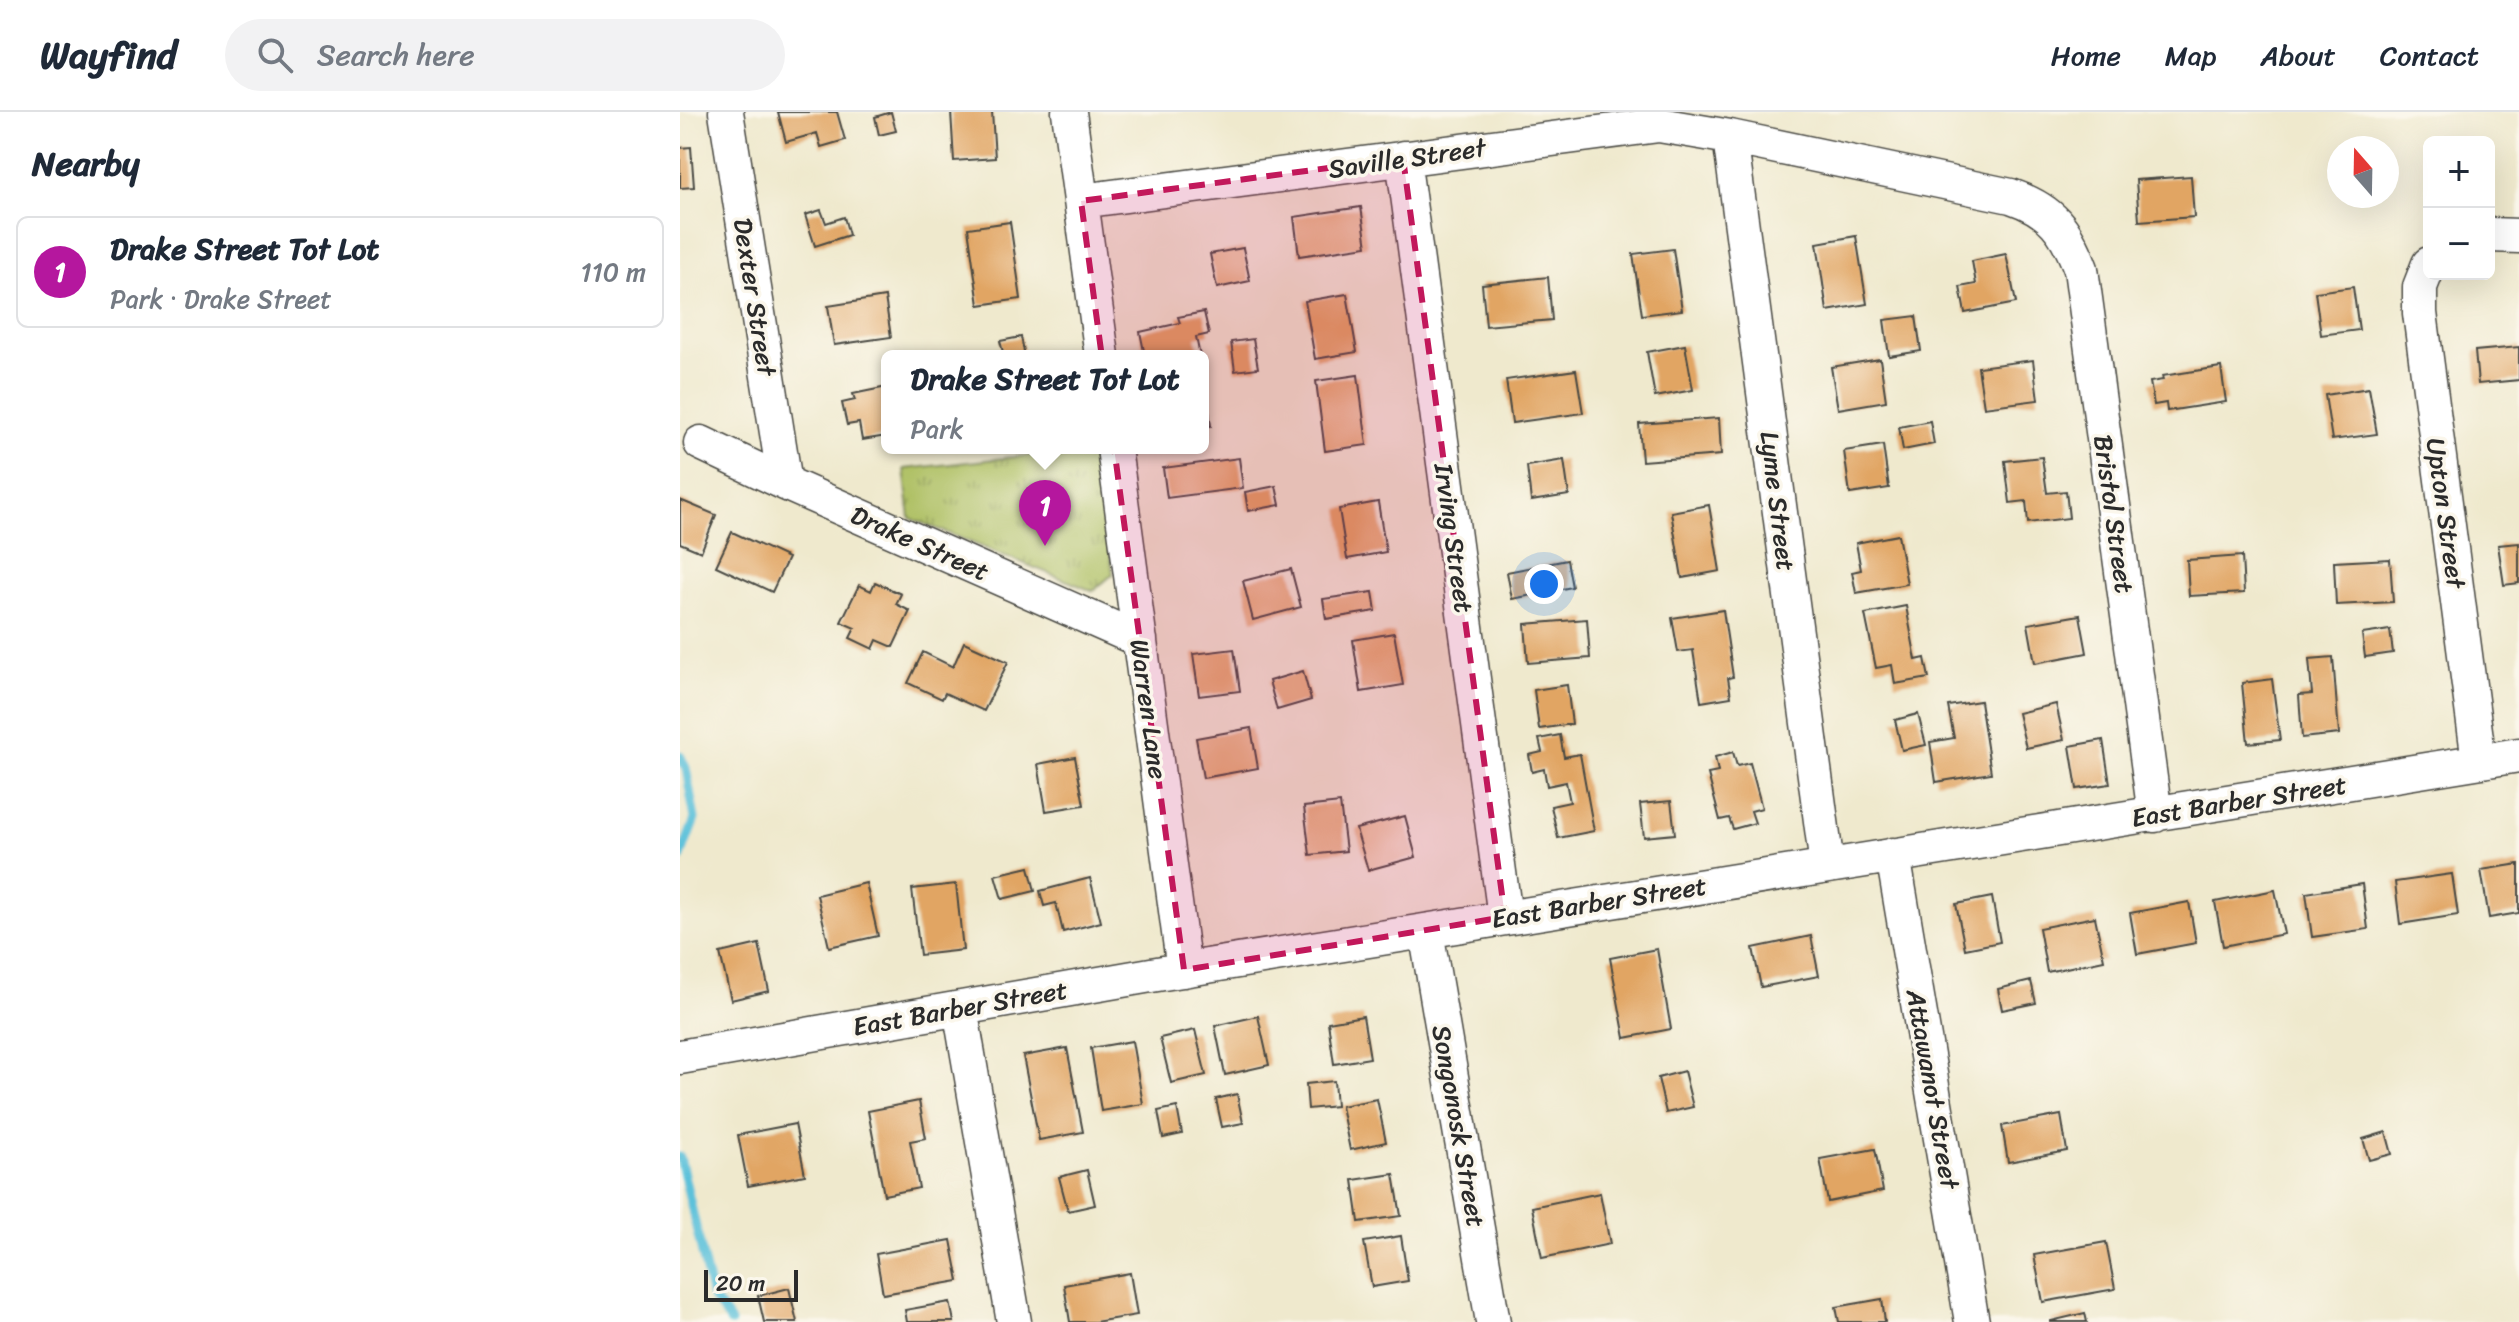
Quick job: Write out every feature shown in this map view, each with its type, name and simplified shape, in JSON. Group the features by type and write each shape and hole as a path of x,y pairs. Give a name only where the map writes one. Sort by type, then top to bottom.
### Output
{"street":[{"name":"Dexter Street","path":"726,112 785,483"},
{"path":"1069,112 1101,350"},
{"name":"Saville Street","path":"1081,201 1659,125 2011,196 2033,203 2055,220"},
{"name":"Lyme Street","path":"1730,137 1827,866"},
{"name":"Irving Street","path":"1403,158 1505,917"},
{"name":"Bristol Street","path":"2055,220 2071,242 2081,269 2155,815"},
{"path":"2495,235 2519,236"},
{"name":"Upton Street","path":"2423,279 2420,313 2479,761"},
{"name":"Drake Street","path":"701,443 1140,640"},
{"name":"Warren Lane","path":"1115,454 1184,970"},
{"name":"East Barber Street","path":"681,1057 1505,917 2519,755"},
{"name":"Attawanot Street","path":"1893,855 1972,1322"},
{"name":"Songonosk Street","path":"1426,931 1493,1322"},
{"path":"960,1008 1014,1322"}],"highlighted area":[{"path":"1403,158 1505,917 1184,970 1081,201"}],"green space":[{"path":"1041,454 1097,454 1113,574 1093,591 910,518 904,469"}],"building":[{"path":"778,112 837,112 845,140 821,147 817,133 786,142"},
{"path":"891,112 896,131 879,135 875,117"},
{"path":"951,112 992,112 995,158 954,161"},
{"path":"691,147 694,187 680,188 680,148"},
{"path":"2191,176 2194,217 2139,221 2136,180"},
{"path":"1361,207 1367,246 1299,256 1294,217"},
{"path":"821,210 826,223 844,217 849,235 815,246 805,215"},
{"path":"1010,222 1021,299 979,305 968,228"},
{"path":"1856,236 1867,304 1827,311 1817,243"},
{"path":"1243,248 1250,281 1217,288 1210,254"},
{"path":"1673,249 1682,310 1642,315 1633,254"},
{"path":"2006,254 2016,303 1965,313 1960,287 1976,284 1972,261"},
{"path":"1548,277 1552,320 1486,326 1482,284"},
{"path":"2353,287 2359,330 2321,335 2315,292"},
{"path":"1347,294 1357,352 1315,359 1305,301"},
{"path":"885,297 891,337 834,345 828,306"},
{"path":"1204,312 1209,334 1196,337 1199,350 1144,350 1140,332 1180,323 1178,317"},
{"path":"1916,316 1921,351 1889,356 1884,320"},
{"path":"1021,337 1024,350 1002,350 1000,341"},
{"path":"1253,339 1258,368 1235,371 1231,342"},
{"path":"1685,345 1693,390 1655,397 1647,352"},
{"path":"2519,347 2519,380 2478,384 2475,351"},
{"path":"1880,359 1886,401 1838,409 1831,367"},
{"path":"2033,360 2038,400 1984,407 1978,367"},
{"path":"2221,367 2226,402 2167,411 2166,403 2154,405 2150,382 2163,380 2162,376"},
{"path":"1576,370 1583,413 1512,423 1506,380"},
{"path":"1358,375 1367,445 1325,451 1316,381"},
{"path":"881,388 881,437 862,440 859,423 847,425 842,403 855,400 853,394"},
{"path":"2369,388 2377,434 2332,440 2325,395"},
{"path":"1719,418 1721,455 1642,461 1639,424"},
{"path":"1930,421 1934,444 1903,450 1899,427"},
{"path":"1883,445 1889,488 1850,494 1844,451"},
{"path":"2042,457 2047,493 2066,491 2069,518 2028,523 2026,501 2010,503 2005,461"},
{"path":"1239,458 1243,488 1167,498 1163,468"},
{"path":"1564,460 1569,495 1531,501 1527,466"},
{"path":"1276,486 1280,505 1248,511 1245,492"},
{"path":"680,500 716,515 701,552 680,543"},
{"path":"1378,502 1386,552 1347,559 1339,509"},
{"path":"1709,505 1720,571 1682,578 1671,512"},
{"path":"732,532 788,558 772,592 716,566"},
{"path":"1898,535 1907,584 1856,593 1852,572 1861,570 1856,543"},
{"path":"2519,543 2519,583 2504,585 2498,545"},
{"path":"2242,556 2244,593 2189,596 2187,560"},
{"path":"2390,559 2393,602 2336,605 2334,562"},
{"path":"1567,560 1572,587 1512,599 1507,572"},
{"path":"1291,569 1301,607 1253,620 1243,581"},
{"path":"875,582 901,594 896,604 910,611 893,647 877,640 873,649 850,638 855,628 841,622 859,585 871,591"},
{"path":"1373,592 1376,611 1326,619 1323,599"},
{"path":"1906,606 1916,660 1925,658 1929,678 1895,684 1892,665 1876,668 1865,614"},
{"path":"1723,610 1733,677 1728,678 1731,697 1701,702 1693,650 1678,652 1672,618"},
{"path":"2080,615 2087,653 2035,663 2028,624"},
{"path":"1587,619 1590,658 1528,663 1525,624"},
{"path":"2390,630 2393,653 2365,657 2362,634"},
{"path":"1394,633 1403,685 1361,692 1353,640"},
{"path":"964,642 1008,662 984,711 945,693 942,699 908,683 923,652 953,667"},
{"path":"1234,649 1240,691 1199,696 1193,654"},
{"path":"2333,657 2339,734 2302,738 2299,695 2312,694 2309,659"},
{"path":"1303,671 1311,700 1277,710 1269,681"},
{"path":"2272,679 2280,740 2248,743 2242,683"},
{"path":"1567,685 1572,724 1539,729 1534,690"},
{"path":"1980,701 1991,773 1936,782 1930,742 1954,738 1948,706"},
{"path":"2056,704 2064,740 2026,748 2018,713"},
{"path":"1918,714 1926,745 1902,750 1895,720"},
{"path":"1251,728 1258,768 1203,778 1196,738"},
{"path":"1560,735 1564,757 1580,754 1594,831 1558,838 1551,806 1570,802 1566,782 1547,786 1544,769 1532,772 1529,755 1542,752 1539,739"},
{"path":"2103,740 2110,784 2077,789 2070,746"},
{"path":"1733,752 1737,766 1750,763 1762,808 1751,811 1755,823 1733,829 1729,818 1720,820 1708,774 1718,772 1715,757"},
{"path":"1075,757 1084,805 1046,811 1038,764"},
{"path":"1671,801 1675,834 1644,837 1640,804"},
{"path":"1340,803 1346,851 1310,855 1304,807"},
{"path":"1405,816 1416,857 1368,870 1356,829"},
{"path":"2519,864 2519,913 2489,918 2481,870"},
{"path":"1029,867 1035,891 1002,899 995,875"},
{"path":"2452,874 2458,915 2400,924 2395,882"},
{"path":"1090,878 1101,922 1063,932 1056,903 1044,906 1040,891"},
{"path":"866,883 878,936 829,947 817,895"},
{"path":"956,884 963,950 920,955 912,889"},
{"path":"2362,884 2368,929 2312,937 2306,893"},
{"path":"2275,890 2284,934 2223,946 2215,902"},
{"path":"1992,897 2000,942 1965,949 1956,904"},
{"path":"2189,902 2196,943 2137,954 2130,913"},
{"path":"2095,917 2104,960 2047,972 2039,928"},
{"path":"1811,936 1819,976 1761,987 1753,948"},
{"path":"759,944 769,991 731,1000 720,953"},
{"path":"1657,949 1671,1029 1625,1038 1610,958"},
{"path":"2031,981 2036,1003 2002,1010 1998,989"},
{"path":"1258,1016 1269,1065 1225,1075 1215,1026"},
{"path":"1363,1016 1370,1058 1334,1064 1328,1022"},
{"path":"1195,1030 1206,1075 1171,1083 1160,1038"},
{"path":"1132,1041 1143,1104 1101,1111 1091,1048"},
{"path":"1067,1048 1083,1132 1039,1140 1023,1056"},
{"path":"1684,1071 1693,1107 1666,1113 1658,1078"},
{"path":"1334,1081 1336,1106 1308,1109 1306,1084"},
{"path":"1237,1094 1243,1123 1222,1127 1216,1099"},
{"path":"1377,1099 1386,1142 1350,1150 1341,1106"},
{"path":"919,1101 926,1138 910,1141 919,1188 884,1195 868,1111"},
{"path":"1177,1107 1182,1134 1163,1138 1158,1111"},
{"path":"2061,1115 2067,1151 2008,1162 2002,1126"},
{"path":"795,1124 805,1175 748,1186 738,1135"},
{"path":"2386,1132 2392,1154 2369,1160 2363,1139"},
{"path":"1875,1149 1883,1191 1828,1202 1820,1159"},
{"path":"1087,1170 1095,1205 1068,1211 1059,1177"},
{"path":"1394,1174 1401,1216 1359,1222 1353,1180"},
{"path":"1600,1193 1610,1244 1542,1258 1532,1207"},
{"path":"1401,1236 1408,1281 1372,1287 1364,1242"},
{"path":"951,1240 959,1281 883,1294 876,1254"},
{"path":"2106,1242 2115,1289 2043,1302 2034,1255"},
{"path":"1130,1273 1137,1315 1095,1322 1070,1322 1064,1285"},
{"path":"789,1288 797,1322 764,1322 758,1296"},
{"path":"1882,1299 1885,1322 1839,1322 1836,1307"},
{"path":"950,1302 954,1322 907,1322 905,1310"},
{"path":"2085,1313 2087,1322 2051,1322 2051,1321"}],"waterway":[{"path":"680,755 686,768 695,819 680,859"},
{"path":"680,1157 712,1297 731,1322"}],"place":[{"name":"Drake Street Tot Lot","path":"1045,546"}]}
